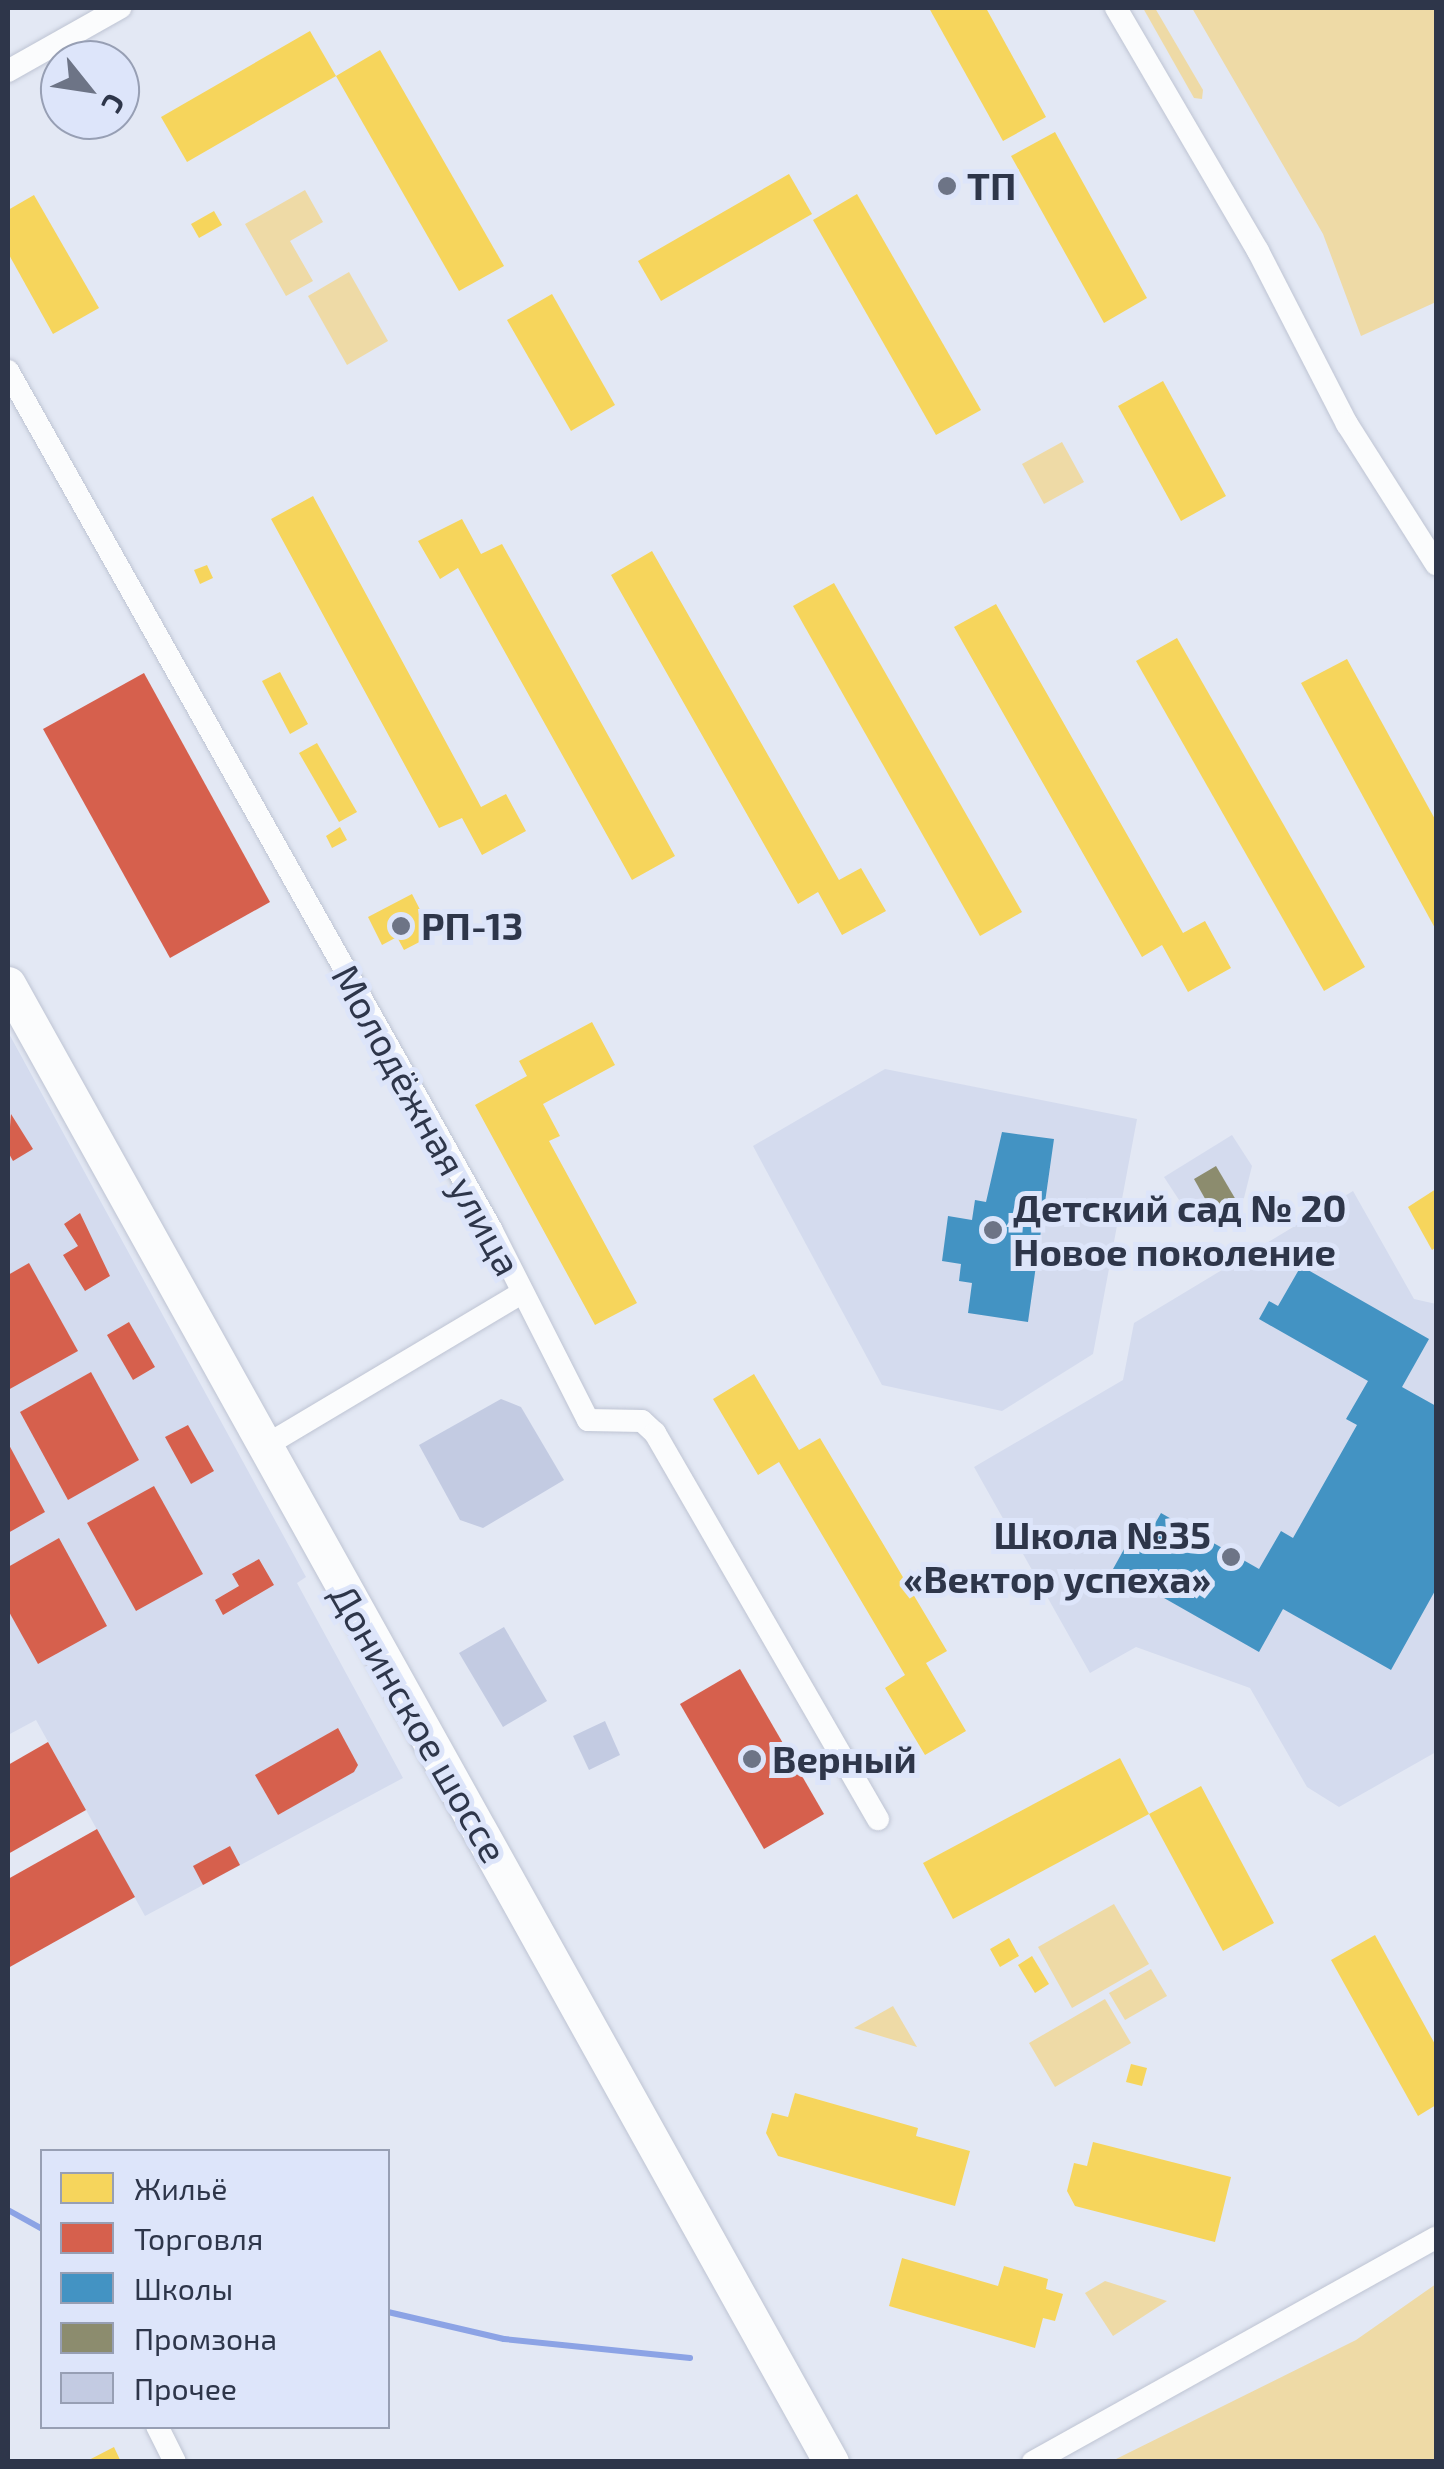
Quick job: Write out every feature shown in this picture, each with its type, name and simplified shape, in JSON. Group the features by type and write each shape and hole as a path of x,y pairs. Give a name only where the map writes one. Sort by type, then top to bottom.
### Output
{"main road":[{"name":"Донинское шоссе","path":"8,984 831,2462"}],"street":[{"path":"8,70 120,8"},
{"path":"1116,8 1258,251 1347,424 1436,564"},
{"name":"Молодёжная улица","path":"8,372 523,1292 588,1420 642,1421 655,1433 878,1819"},
{"path":"265,1446 523,1292"},
{"path":"1033,2462 1436,2238"},
{"path":"159,2429 175,2462"}],"shaded area":[{"path":"1143,8 1155,8 1203,90 1202,99 1194,98"},
{"path":"1192,8 1436,8 1436,302 1361,336 1323,234"},
{"path":"305,190 323,222 290,241 313,281 286,296 245,224"},
{"path":"349,272 388,341 347,365 308,296"},
{"path":"1062,442 1084,482 1044,504 1022,464"},
{"path":"8,1032 306,1577 297,1583 403,1778 145,1916 36,1720 8,1735"},
{"path":"885,1069 1137,1119 1093,1354 1002,1411 882,1385 753,1146"},
{"path":"1232,1135 1252,1166 1244,1198 1196,1226 1164,1177"},
{"name":"Школа №35 «Вектор успеха»","path":"1353,1191 1414,1299 1436,1304 1436,1752 1339,1807 1307,1787 1250,1688 1136,1647 1090,1673 974,1467 1123,1380 1134,1323"},
{"path":"1114,1904 1149,1964 1072,2008 1038,1947"},
{"path":"1151,1969 1167,1996 1125,2020 1109,1993"},
{"path":"1105,1999 1131,2043 1055,2087 1029,2043"},
{"path":"893,2006 917,2047 854,2028"},
{"path":"1105,2281 1167,2301 1113,2336 1085,2293"},
{"path":"1436,2284 1436,2461 1112,2461 1356,2340"}],"building: Жильё":[{"path":"929,8 986,8 1046,117 1003,141"},
{"path":"310,31 336,76 187,162 161,117"},
{"path":"380,50 504,266 459,291 336,76"},
{"path":"1055,132 1147,298 1104,323 1011,156"},
{"path":"789,174 812,214 661,301 638,261"},
{"path":"857,194 981,410 936,435 813,220"},
{"path":"34,195 99,308 53,334 8,253 8,210"},
{"path":"214,211 222,225 199,238 191,224"},
{"path":"552,294 615,405 571,431 507,320"},
{"path":"1163,381 1226,496 1181,521 1118,406"},
{"path":"313,496 481,807 506,794 526,831 482,855 462,818 439,828 271,519"},
{"path":"462,519 481,554 502,544 675,856 632,880 458,568 440,579 418,541"},
{"path":"652,551 839,880 861,868 886,911 842,935 818,892 798,904 611,575"},
{"path":"207,565 213,578 200,584 194,570"},
{"path":"834,583 1022,912 980,936 793,606"},
{"path":"996,604 1183,933 1205,921 1231,968 1188,992 1162,945 1142,957 954,627"},
{"path":"1177,638 1365,967 1324,991 1136,661"},
{"path":"1347,659 1436,821 1436,930 1301,683"},
{"path":"280,672 308,724 290,734 262,681"},
{"path":"317,743 357,812 339,822 299,753"},
{"path":"340,827 347,840 332,848 326,836"},
{"name":"РП-13","path":"412,894 433,935 404,950 397,937 382,945 368,917"},
{"path":"592,1022 615,1065 543,1104 560,1136 549,1141 637,1303 595,1325 475,1105 527,1076 519,1061"},
{"path":"1436,1189 1436,1247 1432,1250 1408,1207"},
{"path":"754,1374 799,1450 820,1438 947,1651 926,1663 966,1731 925,1755 885,1688 905,1675 779,1462 758,1475 713,1399"},
{"path":"1120,1758 1149,1814 953,1919 923,1863"},
{"path":"1201,1786 1274,1923 1223,1951 1149,1814"},
{"path":"1375,1935 1436,2046 1436,2105 1418,2116 1331,1960"},
{"path":"1009,1938 1019,1956 1000,1967 990,1949"},
{"path":"1032,1956 1049,1984 1035,1993 1018,1965"},
{"path":"1131,2064 1147,2068 1142,2086 1126,2082"},
{"path":"795,2093 918,2128 916,2136 970,2151 955,2206 778,2156 766,2133 772,2113 788,2117"},
{"path":"1093,2142 1231,2177 1215,2242 1075,2206 1067,2191 1074,2163 1087,2166"},
{"path":"902,2258 998,2286 1004,2266 1048,2279 1046,2289 1063,2294 1055,2321 1043,2318 1035,2348 889,2306"},
{"path":"114,2447 121,2462 85,2462"}],"building: Торговля":[{"path":"144,673 270,902 170,958 43,729"},
{"path":"11,1114 33,1149 13,1161 8,1152"},
{"path":"80,1213 110,1276 85,1291 63,1255 78,1246 64,1224"},
{"path":"29,1263 78,1351 8,1390 8,1275"},
{"path":"129,1322 155,1367 133,1380 107,1335"},
{"path":"91,1372 139,1460 68,1500 20,1412"},
{"path":"188,1425 214,1471 191,1484 165,1437"},
{"path":"8,1443 45,1512 8,1533"},
{"path":"154,1486 203,1574 136,1611 87,1523"},
{"path":"59,1538 107,1626 38,1664 8,1610 8,1567"},
{"path":"259,1559 274,1585 223,1615 215,1600 239,1586 232,1574"},
{"name":"Верный","path":"740,1669 824,1814 764,1849 680,1704"},
{"path":"338,1728 358,1765 354,1772 278,1815 255,1775"},
{"path":"48,1742 86,1810 8,1854 8,1765"},
{"path":"97,1829 135,1897 8,1968 8,1879"},
{"path":"230,1846 240,1865 203,1885 193,1866"}],"building: Школы":[{"path":"1002,1132 1054,1139 1028,1322 968,1313 972,1283 959,1281 961,1264 942,1261 948,1216 972,1220 975,1200 986,1202"},
{"path":"1301,1266 1429,1339 1402,1387 1436,1406 1436,1589 1391,1670 1283,1609 1259,1652 1113,1569 1128,1542 1141,1548 1161,1513 1259,1569 1281,1531 1293,1538 1357,1425 1346,1419 1368,1381 1259,1319 1269,1301 1278,1306"}],"building: Промзона":[{"path":"1216,1166 1236,1200 1213,1213 1194,1179"}],"building: Прочее":[{"path":"501,1399 521,1407 564,1480 483,1528 460,1520 419,1445"},
{"path":"504,1627 547,1701 503,1727 459,1653"},
{"path":"605,1721 620,1755 589,1770 573,1736"}],"waterway":[{"path":"8,2210 40,2228"},
{"path":"390,2312 504,2339 690,2358"}],"place":[{"name":"ТП","path":"947,186"},
{"name":"РП-13","path":"401,926"},
{"name":"Детский сад № 20 Новое поколение","path":"993,1230"},
{"name":"Школа №35 «Вектор успеха»","path":"1231,1557"},
{"name":"Верный","path":"752,1759"}]}
